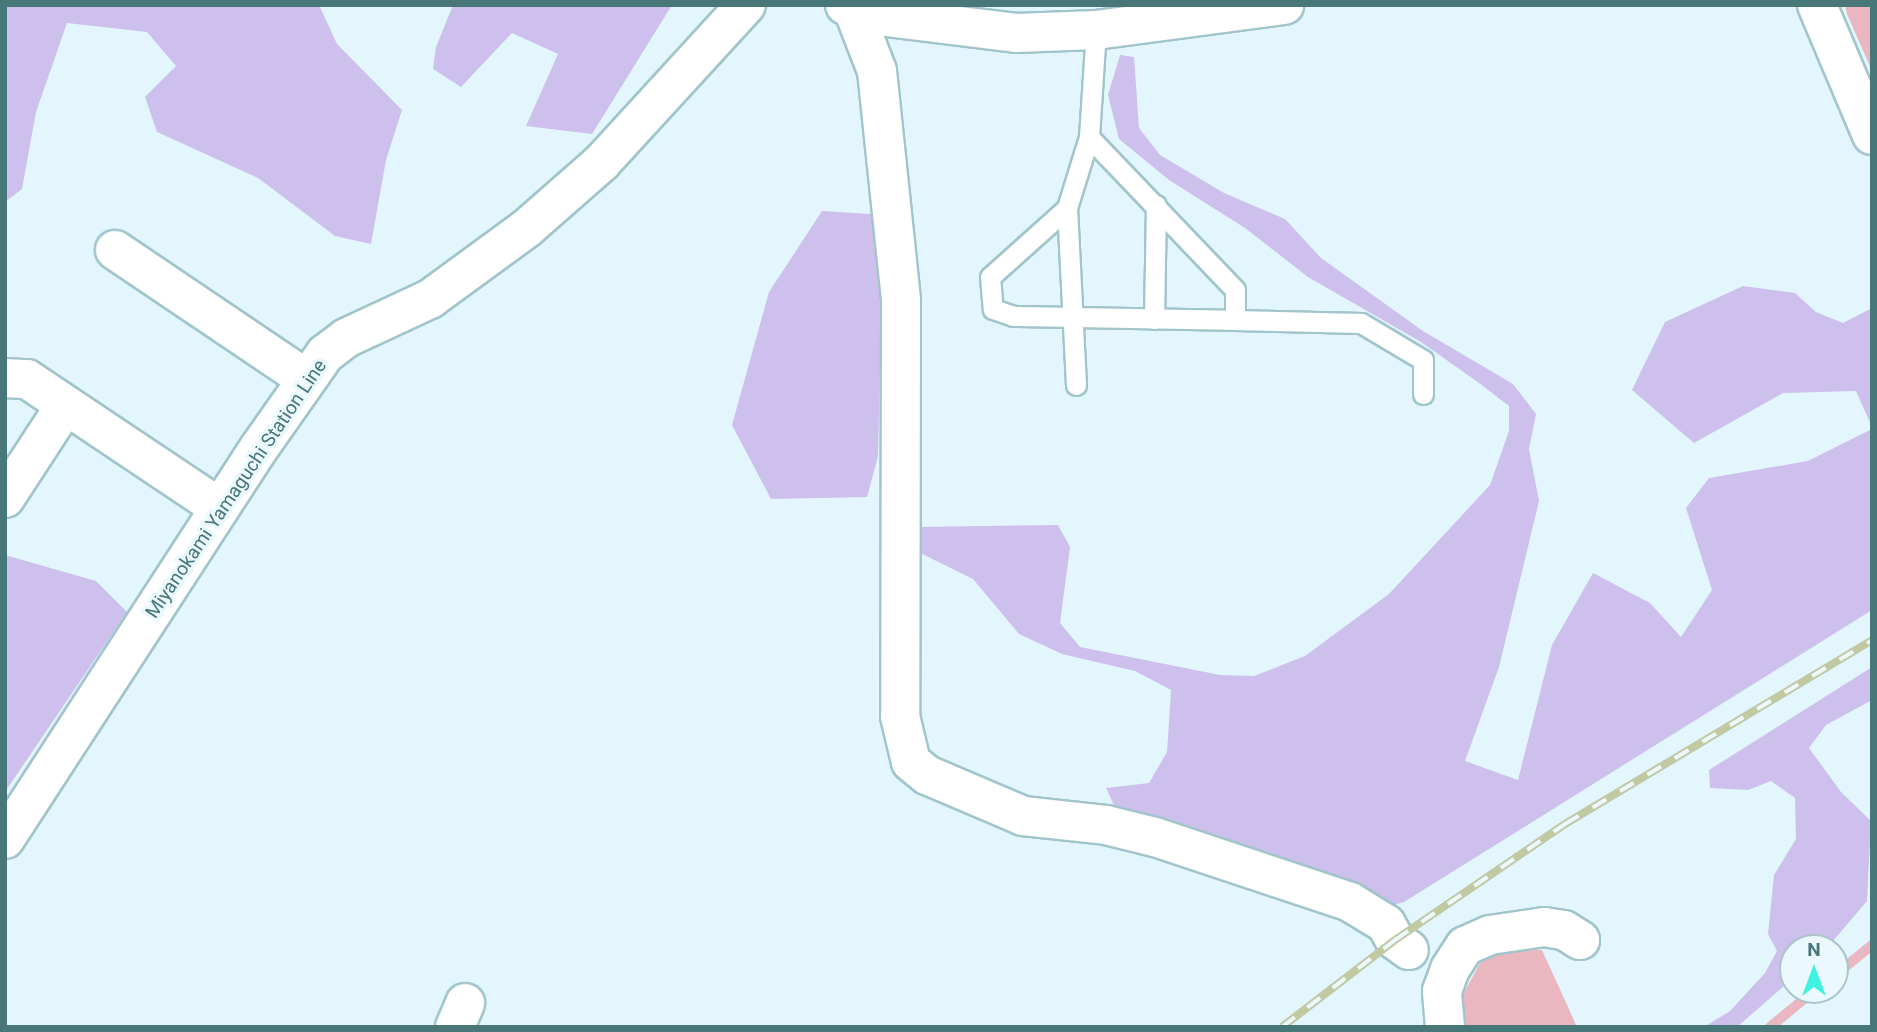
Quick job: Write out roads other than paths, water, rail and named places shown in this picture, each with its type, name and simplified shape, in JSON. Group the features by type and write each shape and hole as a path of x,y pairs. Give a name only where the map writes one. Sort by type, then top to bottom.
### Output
{"street":[{"name":"Miyanokami Yamaguchi Station Line","path":"5,839 306,379 346,338 430,299 527,228 602,162 746,5"},
{"path":"1284,5 1096,30 1016,33 864,9 877,71 901,301 900,716 911,762 927,775 1023,816 1106,825 1155,837 1350,902 1386,924 1395,940 1409,950 1444,1009"},
{"path":"1817,5 1872,135"},
{"path":"115,250 306,379"},
{"path":"5,378 27,379 220,508"},
{"path":"5,498 65,406"},
{"path":"1409,950 1465,947 1490,935 1544,927 1564,930 1580,940"},
{"path":"1444,1009 1465,947"}],"lane":[{"path":"1076,385 1076,317 1067,208 1088,137 1096,30"},
{"path":"1088,137 1235,290 1235,320"},
{"path":"1154,319 1156,205"},
{"path":"1067,208 990,276 993,309 1013,316 1361,323 1423,360 1423,394"}],"waterway":[{"path":"1849,964 1872,945"},
{"path":"1770,1027 1798,1004"}],"railway":[{"path":"1282,1027 1395,940 1565,824 1872,640"}]}
